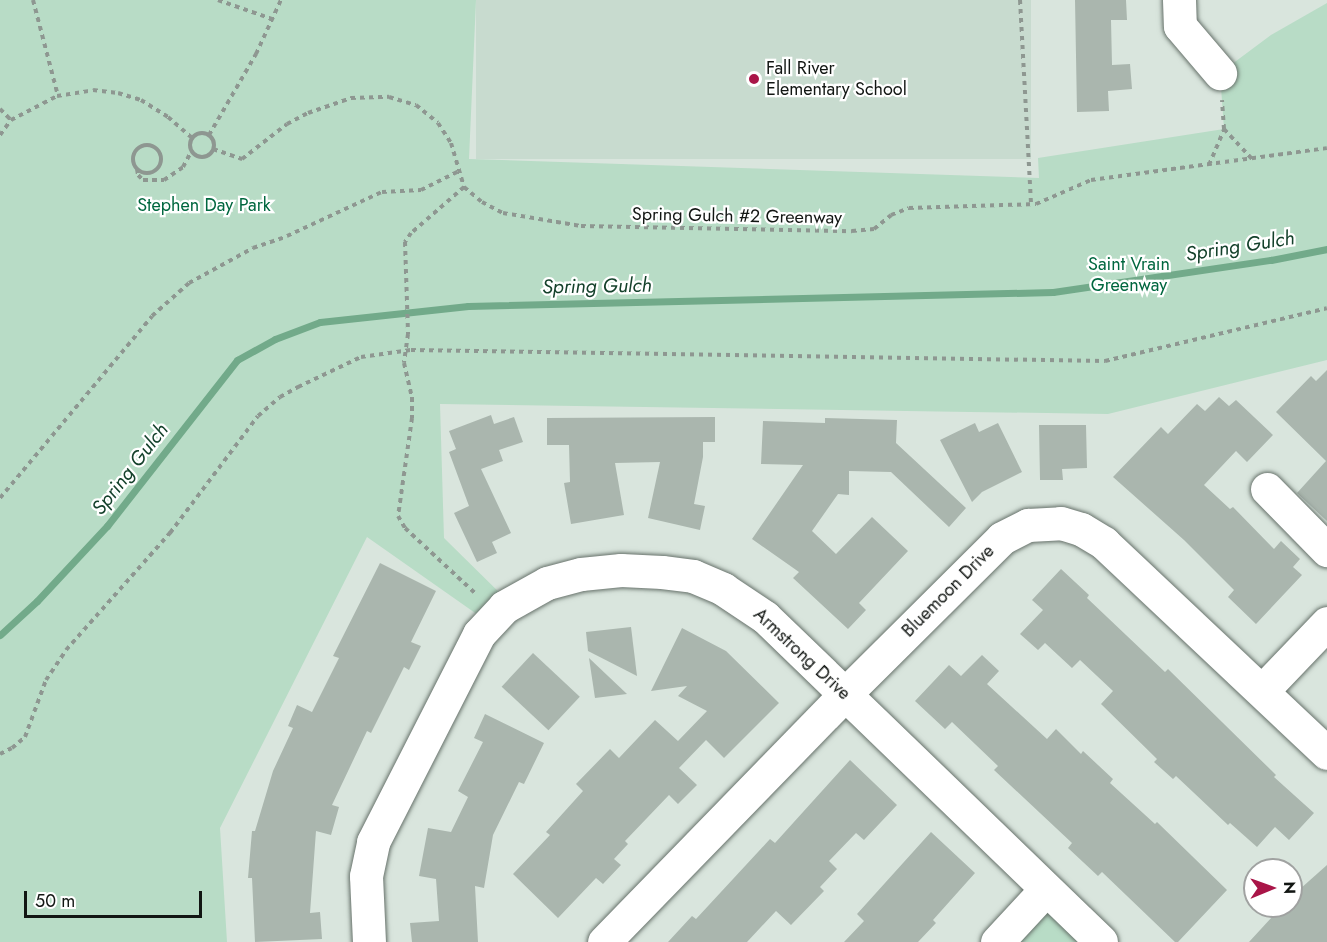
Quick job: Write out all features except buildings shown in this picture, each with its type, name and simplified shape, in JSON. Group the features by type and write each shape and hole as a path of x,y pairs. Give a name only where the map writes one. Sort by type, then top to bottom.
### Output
{"street":[{"path":"1179,0 1180,26 1220,73"},
{"path":"1267,489 1327,550"},
{"name":"Bluemoon Drive","path":"604,942 845,694 1002,538 1028,525 1046,523 1074,526 1104,543 1327,753"},
{"name":"Armstrong Drive","path":"369,942 366,876 373,842 478,634 497,613 547,583 581,574 621,570 693,576 723,589 765,617 1101,942"},
{"path":"1262,691 1327,623"},
{"path":"997,942 1046,889"}],"path":[{"path":"33,0 58,96"},
{"path":"218,0 272,19"},
{"path":"209,135 256,54 281,0"},
{"path":"1020,0 1031,204"},
{"path":"1209,165 1224,129 1220,73"},
{"path":"0,135 11,120 58,96 93,90 127,95 161,112 192,138"},
{"path":"213,149 242,159 287,124 308,113 351,98 389,97 416,105 438,123 451,143 464,187 406,239 408,334 404,363 412,397 412,418 398,511 399,521 497,613"},
{"path":"0,109 11,120"},
{"path":"1224,129 1253,159"},
{"path":"191,152 201,158 209,155 213,149 213,140 209,135 200,133 192,138"},
{"path":"137,169 146,173 155,171 161,163 159,150 147,145 139,148 134,155 138,175 143,180 164,180 183,168 191,152 192,138"},
{"name":"Spring Gulch #2 Greenway","path":"464,187 482,202 503,213 603,228 852,231 874,229 891,215 909,208 1031,204 1049,199 1090,180 1327,148"},
{"path":"0,498 152,316 189,283 253,248 287,236 382,192 421,190 459,171"},
{"path":"0,754 25,737 46,680 66,651 170,532 269,406 298,387 349,362 372,354 407,350 1105,361 1327,308"}],"shaded area":[{"name":"Fall River Elementary School","path":"476,0 1031,0 1031,159 476,159"}],"green space":[{"path":"0,0 476,0 469,159 1039,178 1038,158 1224,129 1220,73 1271,35 1327,3 1327,360 1108,414 440,404 444,538 510,603 488,622 367,537 220,828 227,942 0,942"},
{"path":"1046,889 1101,942 997,942"}],"waterway":[{"name":"Spring Gulch","path":"0,635 37,601 107,526 237,360 275,339 320,322 468,306 1053,292 1271,260 1327,249"}],"place":[{"name":"Fall River Elementary School","path":"754,79"}],"park label":[{"name":"Stephen Day Park","path":"204,205"},
{"name":"Saint Vrain Greenway","path":"1129,275"}]}
